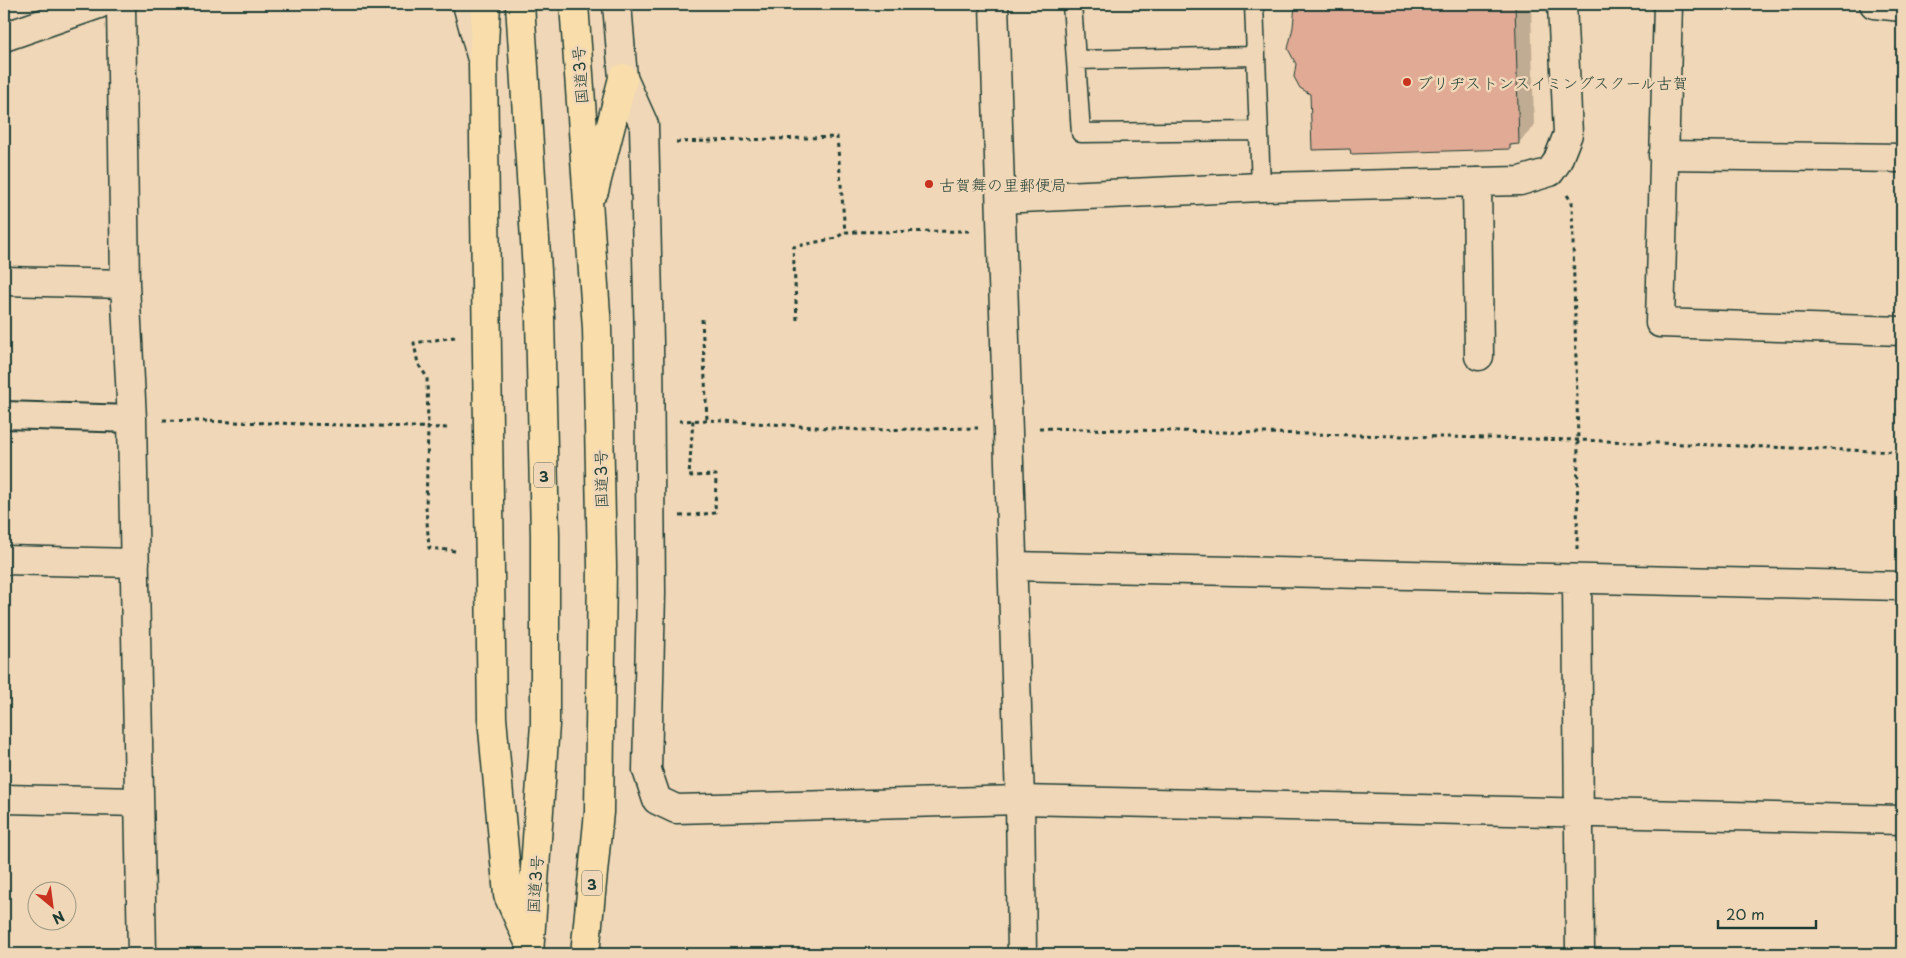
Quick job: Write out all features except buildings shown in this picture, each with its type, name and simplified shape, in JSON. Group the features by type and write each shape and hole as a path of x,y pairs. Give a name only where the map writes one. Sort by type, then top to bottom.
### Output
{"highway":[{"path":"486,4 483,64 492,718 508,895 530,950"},
{"name":"国道3号","path":"520,4 540,318 545,536 545,724 530,950"},
{"name":"国道3号","path":"574,4 597,328 602,566 599,812 585,954"},
{"path":"589,215 623,78"}],"street":[{"path":"4,37 99,4"},
{"path":"121,4 125,284 132,419 142,954"},
{"path":"467,4 483,64"},
{"path":"616,4 623,78 644,125 649,343 651,583 647,770 657,800 676,809 1020,800 1902,820"},
{"path":"994,4 1020,800 1022,954"},
{"path":"1001,199 1261,188 1520,181 1550,172 1558,162 1568,134 1562,4"},
{"path":"1668,4 1660,324 1902,330"},
{"path":"1874,4 1902,8"},
{"path":"1663,154 1902,158"},
{"path":"1477,182 1479,356"},
{"path":"4,281 125,284"},
{"path":"4,416 132,419"},
{"path":"4,560 135,563"},
{"path":"1012,566 1902,586"},
{"path":"1577,580 1580,954"},
{"path":"4,799 139,802"}],"lane":[{"path":"1072,4 1081,133 1259,131"},
{"path":"1254,4 1261,188"},
{"path":"1076,60 1256,56"}],"path":[{"path":"670,142 837,137 844,232"},
{"path":"1550,172 1572,202 1578,440 1577,580"},
{"path":"797,320 794,247 836,238 844,232 1002,230"},
{"path":"702,318 707,420"},
{"path":"454,337 414,343 418,364 427,377 426,508 428,548 456,551"},
{"path":"132,419 448,428"},
{"path":"674,516 715,514 716,475 689,476 693,420"},
{"path":"679,421 707,420 862,430 1008,428 1578,440 1902,452"}],"place":[{"name":"ブリヂストンスイミングスクール古賀","path":"1407,82"},
{"name":"古賀舞の里郵便局","path":"929,184"}]}
